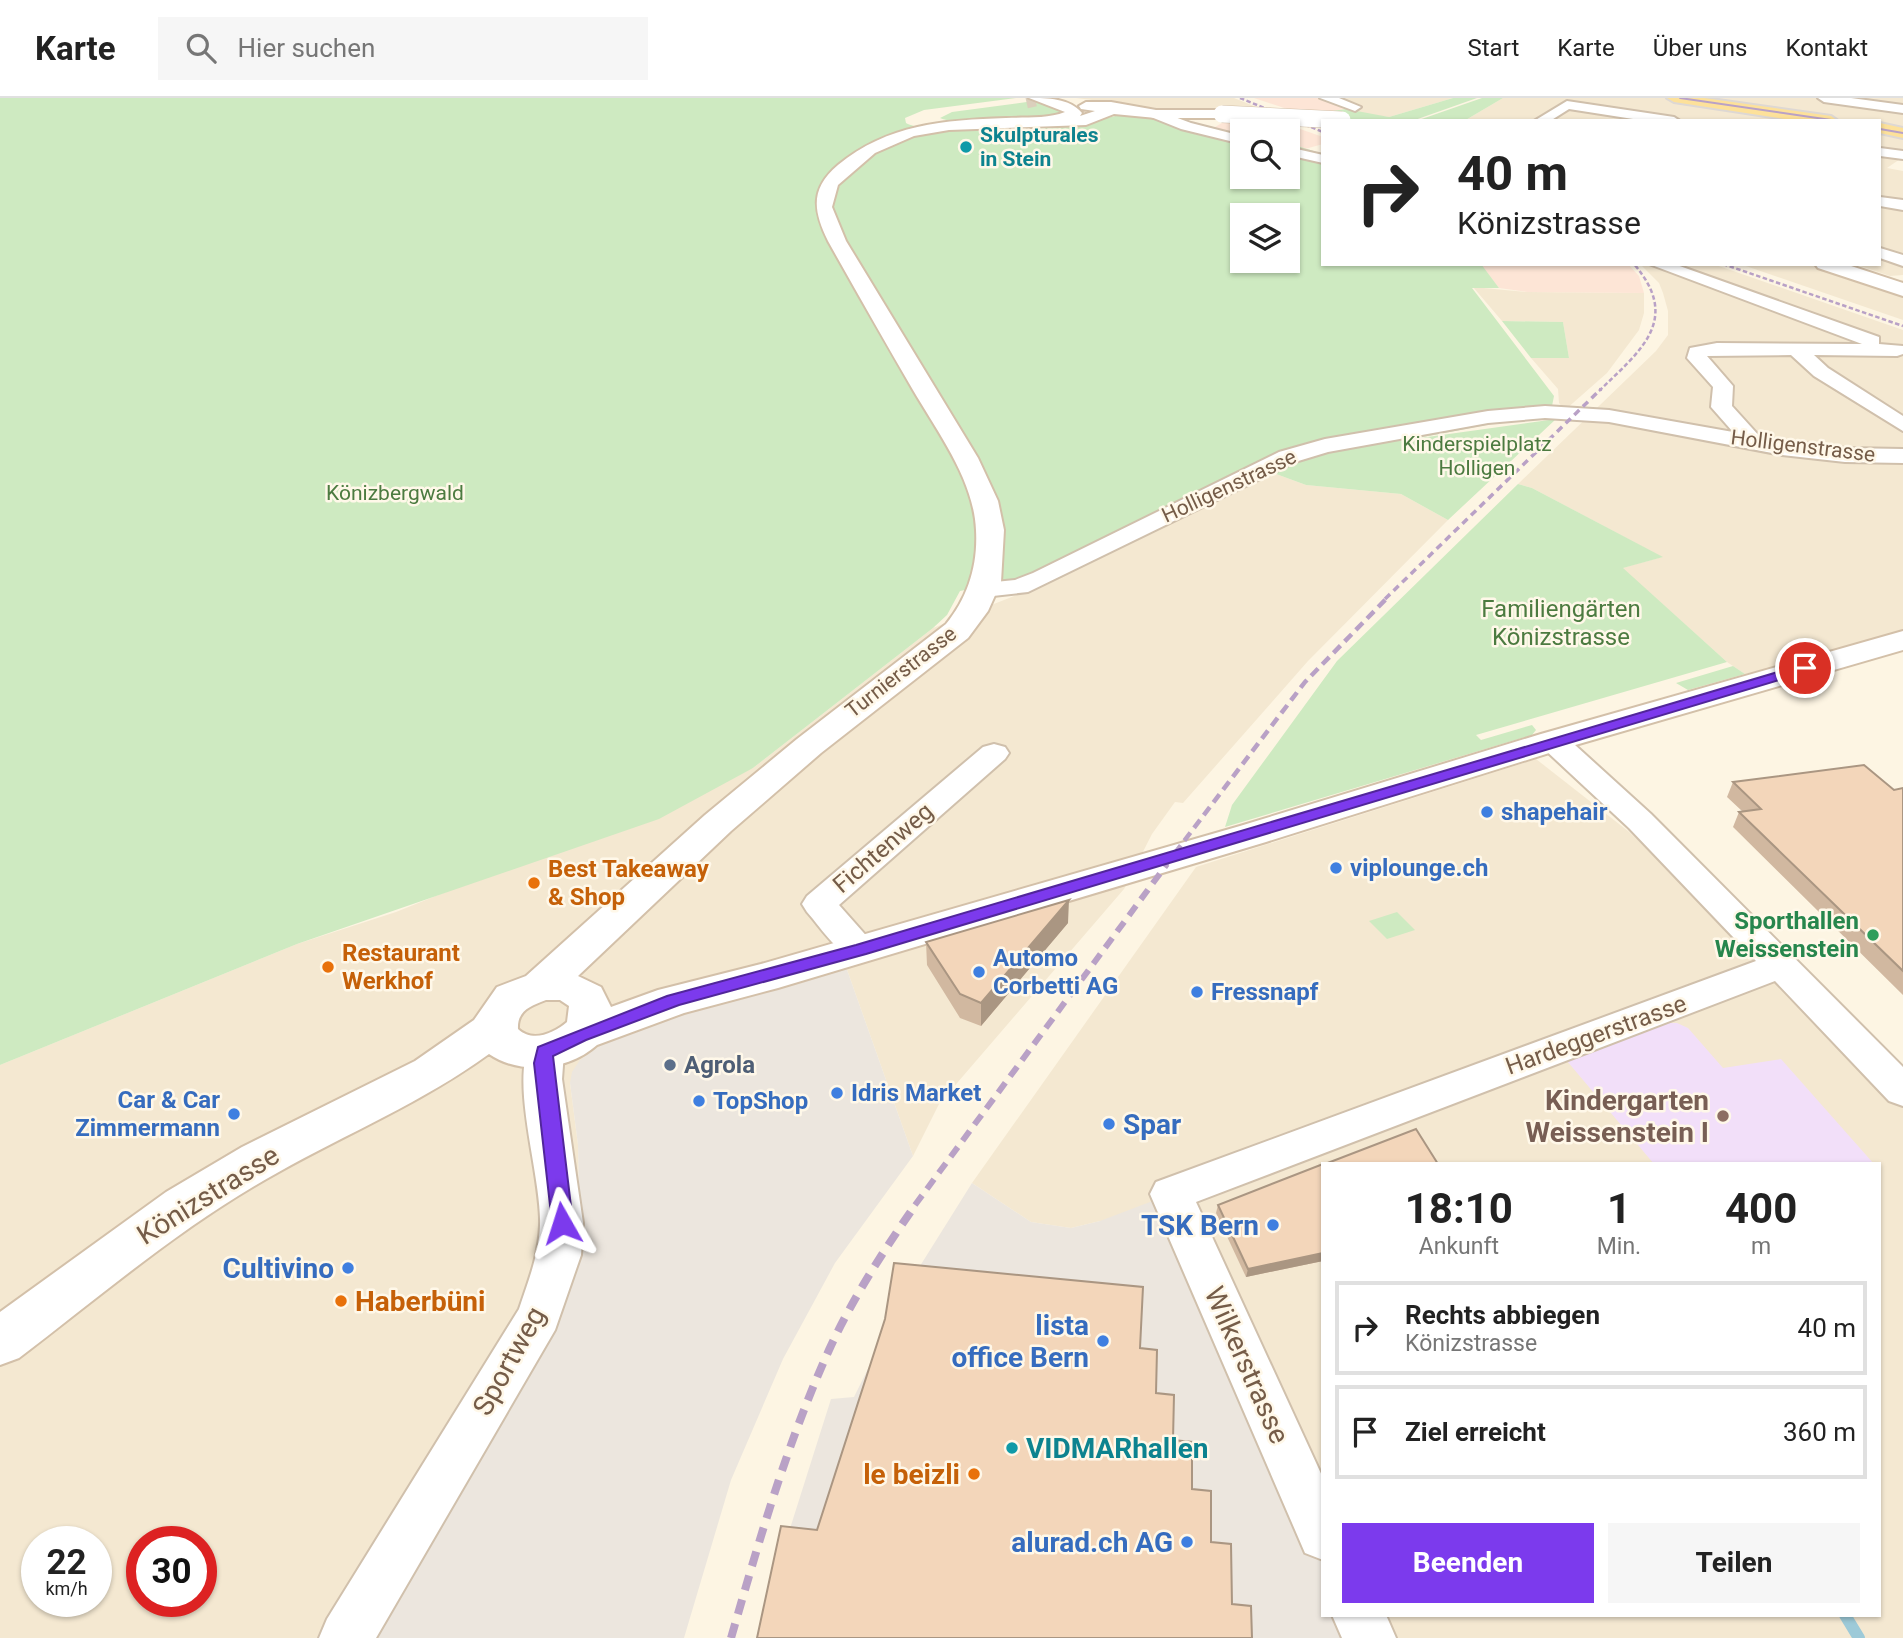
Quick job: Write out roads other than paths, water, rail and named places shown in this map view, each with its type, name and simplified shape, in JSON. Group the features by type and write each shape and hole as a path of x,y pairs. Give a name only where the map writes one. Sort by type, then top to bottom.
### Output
{"main road":[{"path":"1038,98 1181,119"},
{"name":"Turnierstrasse","path":"1038,98 1075,111 1069,117 1045,121"},
{"path":"1057,98 1181,119 1222,114 1321,120"},
{"path":"1074,98 1105,107"},
{"path":"1674,98 1816,119"},
{"name":"Turnierstrasse","path":"933,124 1076,118 1105,107"},
{"name":"Turnierstrasse","path":"549,1021 596,958 603,932 718,823 808,746 957,631 979,604 984,589 989,562 990,530 974,474 837,241 822,209 824,190 855,159 933,124 1077,121 1093,118 1105,107"},
{"name":"Turnierstrasse","path":"933,124 933,116 965,108"},
{"path":"1881,128 1903,131"},
{"path":"1831,266 1902,289"},
{"name":"Könizstrasse","path":"0,1342 183,1206 259,1160 431,1073 549,1021 673,1000 860,950 1253,834 1553,741 1903,640"}],"street":[{"path":"1326,98 1355,107"},
{"path":"1824,98 1884,102 1903,109"},
{"path":"1543,119 1567,105 1631,118"},
{"path":"1181,119 1230,136"},
{"path":"1881,152 1903,155"},
{"path":"1300,154 1321,159"},
{"path":"1881,202 1903,205"},
{"path":"1881,253 1903,261"},
{"path":"1663,266 1900,351"},
{"path":"1755,444 1720,407 1723,386 1696,354 1717,349 1900,351"},
{"name":"Holligenstrasse","path":"1797,350 1831,379 1903,425"},
{"name":"Holligenstrasse","path":"984,589 1019,587 1042,578 1260,468 1300,452 1488,417 1545,412 1627,418 1755,444 1830,454 1903,456"},
{"path":"1553,741 1640,821 1903,1091"},
{"name":"Fichtenweg","path":"860,950 819,904 994,753"},
{"name":"Hardeggerstrasse","path":"1171,1194 1779,966"},
{"name":"Sportweg","path":"346,1638 539,1316 559,1255 562,1223 543,1079 549,1021"},
{"name":"Wilkerstrasse","path":"1171,1194 1321,1531"},
{"path":"1360,1617 1369,1638"}],"waterway":[{"path":"1846,1617 1859,1638"}],"tunnel":[{"path":"1026,100 1035,98"}],"tram line":[{"path":"1680,98 1824,119"},
{"path":"1881,129 1903,133"}],"railway":[{"path":"1240,98 1321,131"},
{"path":"1599,391 1641,348 1650,334 1655,318 1655,302 1648,284 1635,266"},
{"path":"1729,266 1903,326"},
{"path":"1385,599 1601,389"},
{"path":"1165,866 1305,682 1387,598"},
{"path":"915,1205 1167,864"},
{"path":"731,1638 775,1492 814,1385 858,1294 916,1204"}],"place":[{"name":"Skulpturales in Stein","path":"966,147"},
{"name":"shapehair","path":"1487,812"},
{"name":"viplounge.ch","path":"1336,868"},
{"name":"Best Takeaway & Shop","path":"534,883"},
{"name":"Sporthallen Weissenstein","path":"1873,935"},
{"name":"Restaurant Werkhof","path":"328,967"},
{"name":"Automo Corbetti AG","path":"979,972"},
{"name":"Fressnapf","path":"1197,992"},
{"name":"Agrola","path":"670,1065"},
{"name":"Idris Market","path":"837,1093"},
{"name":"TopShop","path":"699,1101"},
{"name":"Car & Car Zimmermann","path":"234,1114"},
{"name":"Kindergarten Weissenstein I","path":"1723,1116"},
{"name":"Spar","path":"1109,1124"},
{"name":"TSK Bern","path":"1273,1225"},
{"name":"Cultivino","path":"348,1268"},
{"name":"Haberbüni","path":"341,1301"},
{"name":"lista office Bern","path":"1103,1341"},
{"name":"VIDMARhallen","path":"1012,1448"},
{"name":"le beizli","path":"974,1474"},
{"name":"alurad.ch AG","path":"1187,1542"}],"park label":[{"name":"Kinderspielplatz Holligen","path":"1477,456"},
{"name":"Könizbergwald","path":"395,493"},
{"name":"Familiengärten Könizstrasse","path":"1561,623"}]}
